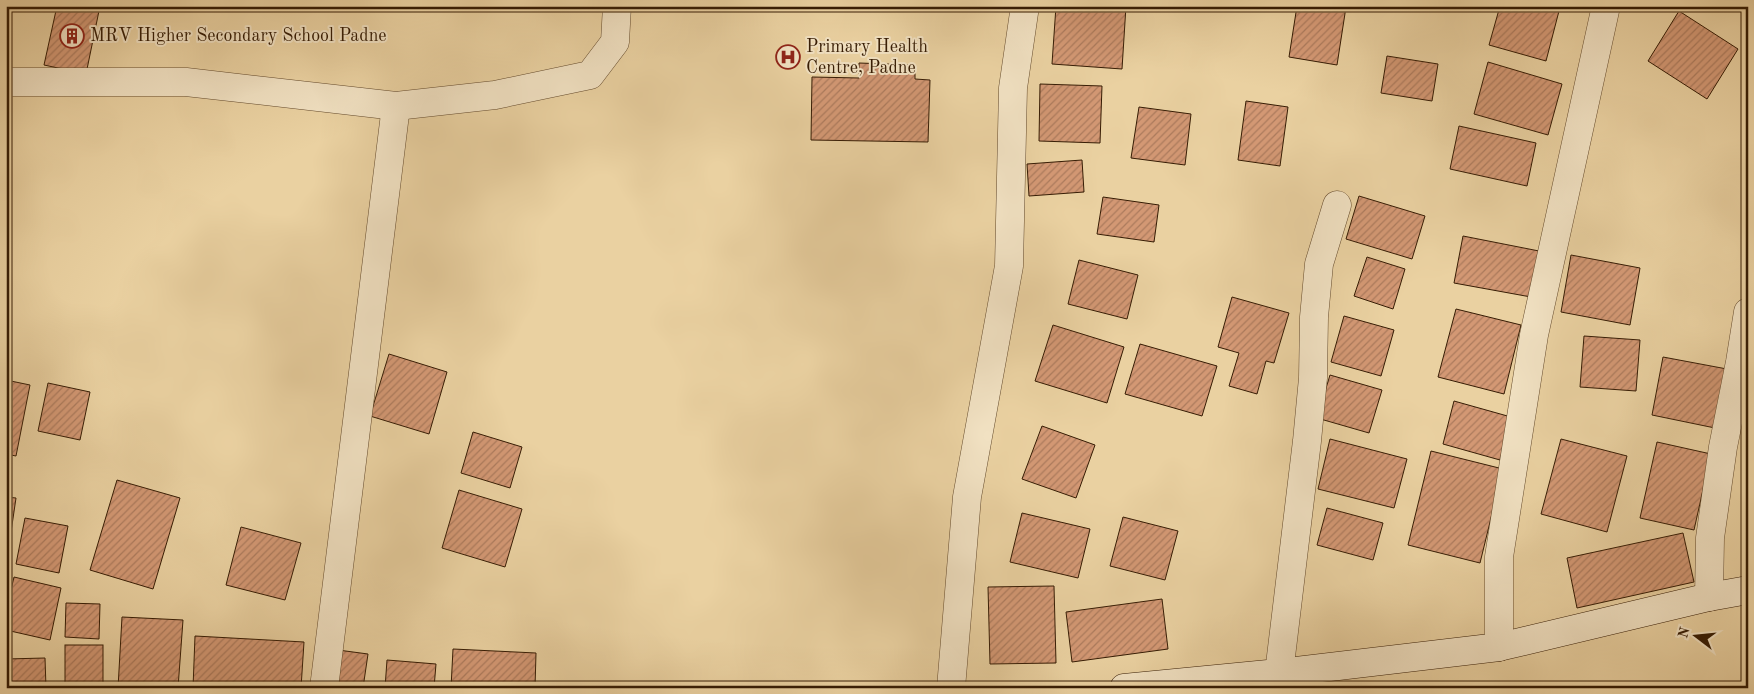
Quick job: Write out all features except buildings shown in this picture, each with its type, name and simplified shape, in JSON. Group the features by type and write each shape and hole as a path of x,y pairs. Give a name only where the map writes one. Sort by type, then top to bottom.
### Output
{"street":[{"path":"6,82 186,82 396,106 495,95 590,75 615,42 618,6"},
{"path":"951,688 967,497 1008,266 1013,88 1025,6"},
{"path":"1499,647 1499,557 1534,335 1606,6"},
{"path":"324,688 396,106"},
{"path":"1279,673 1308,441 1313,378 1314,317 1319,264 1337,205"},
{"path":"1709,598 1710,538 1723,447 1748,312"},
{"path":"1124,688 1279,673 1499,647 1748,590"}],"place":[{"name":"MRV Higher Secondary School Padne","path":"72,36"},
{"name":"Primary Health Centre, Padne","path":"788,57"}]}
